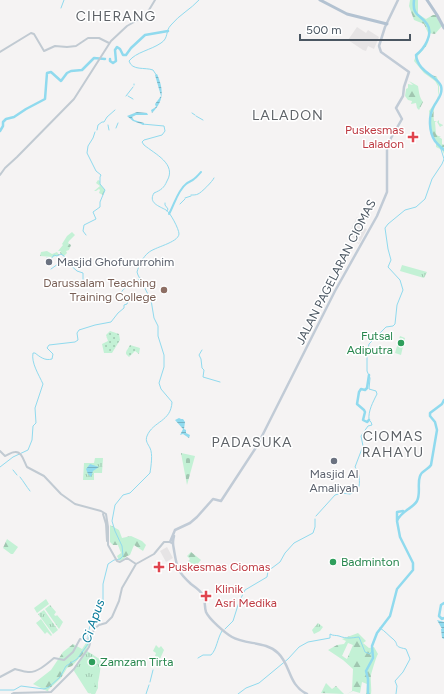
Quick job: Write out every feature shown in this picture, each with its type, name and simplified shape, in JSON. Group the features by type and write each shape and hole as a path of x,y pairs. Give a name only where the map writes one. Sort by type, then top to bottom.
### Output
{"main road":[{"path":"320,0 347,14 387,24"},
{"name":"JALAN PAGELARAN CIOMAS","path":"171,542 177,530 198,517 213,499 221,501 257,446 335,291 361,246 387,193 387,145 402,119 397,112 396,107 402,96 409,72 379,50 379,45 398,0"},
{"path":"427,0 444,28"},
{"path":"171,542 174,550 175,563 178,570 202,594 205,601 206,613 223,631 231,636 241,641 267,646 277,652 284,661 294,682 307,694"}],"street":[{"path":"0,175 5,168 74,99 109,43 121,30 141,18 155,0"},
{"path":"0,52 30,34 33,34 44,51 54,46 76,46 88,38 99,38 109,43"},
{"path":"0,451 5,456 14,452 19,453 27,467 44,476 56,490 68,499 80,506 103,512 107,516 108,545 116,560 120,562 127,558 136,564"},
{"path":"12,694 16,692 50,692 74,669 89,647 94,629 101,624 106,623 112,617 118,605 122,588 136,564 154,554 164,542 171,542"},
{"path":"0,677 15,669 34,672 45,666 54,658 64,660 73,652 80,639 90,640"}],"shaded area":[{"path":"357,27 366,33 368,30 379,37 374,49 368,46 366,51 363,50 348,40"},
{"path":"357,217 365,222 362,227 367,229 359,244 347,237","holes":["356,221 358,222 350,236 360,241 359,243 347,237"]},
{"path":"167,547 173,558 166,562 160,551"}],"green space":[{"path":"410,0 418,0 418,14 426,19 436,15 442,26 435,34 428,33 424,24 414,20 409,6"},
{"path":"428,35 430,35 427,45 417,57 426,73 437,77 439,84 438,96 438,86 435,81 424,73 414,61 416,55 425,46"},
{"path":"409,81 418,86 423,102 419,110 416,103 411,104 412,101 408,100 405,96 408,84 413,85"},
{"path":"436,101 434,121 437,122 435,122 436,134 441,136 439,137 442,139 442,144 444,145 444,154 442,150 436,147 436,142 432,136 429,111"},
{"path":"439,120 439,123 443,125 440,127 437,122"},
{"path":"98,180 105,190 103,195 99,193 99,189 94,191 100,186 96,183"},
{"path":"72,232 75,235 69,241 68,243 71,245 64,256 60,253 61,251 58,251 63,245 62,244 67,236"},
{"path":"47,251 52,254 57,252 59,255 53,257 40,256 41,252"},
{"path":"402,265 427,272 424,278 400,271"},
{"path":"110,331 119,334 120,340 112,353 104,353 102,344 108,341 106,335"},
{"name":"Futsal Adiputra","path":"400,336 405,338 401,355 395,353"},
{"path":"130,345 140,348 139,354 135,351 129,357 126,354"},
{"path":"181,453 195,456 187,485"},
{"path":"95,458 103,458 102,473 94,473 94,480 83,480 84,463 94,463"},
{"path":"110,525 119,530 122,538 131,536 142,541 146,545 143,551 134,545 130,555 121,561 119,560 117,556 121,553 118,545 113,545 110,542"},
{"path":"7,539 18,547 13,554 3,548"},
{"path":"191,552 201,560 194,568 191,563 186,567 185,565 190,559 187,556"},
{"path":"46,599 49,604 37,613 34,608"},
{"path":"50,605 56,612 54,615 57,615 63,622 59,629 45,609"},
{"path":"44,610 58,630 53,634 38,614"},
{"path":"41,619 52,635 51,636 47,632 45,634 36,623"},
{"path":"318,623 323,627 320,631 314,634 312,630"},
{"path":"358,633 366,641 363,643 369,648 374,647 378,654 371,675 371,694 366,694 367,684 362,682 360,693 353,691 347,694 352,691 353,669 328,650 337,645 344,644 346,641 342,639","holes":["348,643 353,645 347,659 342,656"]},
{"path":"90,642 85,652 72,666 67,668 61,678 48,690 49,692 33,684 51,670 63,652 73,644 82,649 86,643"},
{"path":"156,645 159,648 161,646 164,650 160,659 155,656 156,653 153,651"},
{"path":"87,651 101,660 95,694 88,693 74,671 75,666"},
{"path":"95,673 98,675 98,688 95,694 91,694 95,685"},
{"path":"326,683 332,689 336,686 344,694 321,693"}],"water":[{"path":"157,74 161,85 162,95 159,104 152,113 151,110 156,107 155,104 161,96 155,75"},
{"path":"137,112 147,113 148,115 136,115 132,117 134,120 144,123 144,125 133,121 127,116"},
{"path":"179,418 183,419 185,422 184,429 186,430 186,433 190,435 189,438 183,434 180,435 183,429 175,420"},
{"path":"90,464 99,467 93,471 91,477 86,469"},
{"path":"437,620 444,622 444,639 442,638 442,629"}],"waterway":[{"path":"61,8 64,0"},
{"path":"157,76 153,70 133,66 129,61 136,55 163,41 169,27 199,0"},
{"path":"414,0 415,12 429,28 429,37 425,45 416,55 417,61 424,70 439,82 441,86 441,94 432,110 430,124 433,137 444,150"},
{"path":"110,59 113,63 116,61 115,50 117,47 123,55 126,55 145,35 168,31"},
{"path":"0,131 3,126 3,122 6,119 14,117 45,99 47,73 51,72 61,81 67,73 82,70 94,58 105,59"},
{"path":"126,96 133,87"},
{"path":"128,96 133,99"},
{"path":"97,130 98,125 104,122 115,110"},
{"path":"196,116 203,120"},
{"path":"116,128 118,123"},
{"name":"Ci Apus","path":"0,690 14,690 21,686 44,689 49,687 60,677 66,666 77,659 88,644 88,633 90,626 99,615 103,603 103,584 108,564 114,560 120,559 123,556 122,546 112,521 115,505 123,495 130,493 150,473 152,460 150,448 146,438 153,427 165,418 171,409 172,402 161,389 159,383 164,367 164,355 158,336 158,326 154,318 151,300 137,272 141,261 148,253 175,240 178,237 179,232 170,214 155,204 152,199 154,193 159,191 166,183 169,175 169,169 163,160 142,142 144,140 162,135 165,131 164,126 142,124"},
{"path":"108,125 109,130"},
{"path":"86,235 83,231 84,225 96,219 93,212 100,207 100,202 105,190 100,184 101,175 96,171 87,153 88,146 95,132"},
{"path":"316,516 335,495 342,493 350,494 358,489 359,477 358,471 355,467 363,446 361,436 368,426 372,425 369,420 369,413 377,394 376,391 369,389 370,378 367,371 367,354 369,344 386,327 393,326 395,324 397,305 403,290 400,280 388,267 391,260 385,228 405,210 416,207 425,199 432,179 444,159 440,146"},
{"path":"169,214 178,194 183,187 201,172"},
{"path":"191,195 200,193 214,178"},
{"path":"185,198 191,196"},
{"path":"180,204 185,199"},
{"path":"165,203 168,209 167,211"},
{"path":"47,258 51,259 54,255 57,256 61,254 67,261"},
{"path":"51,269 65,259"},
{"path":"68,263 77,271 83,273 83,281"},
{"path":"0,467 13,457 28,450 32,440 33,426 36,423 35,408 43,384 34,365 33,353 45,359 52,359 53,354 47,348 49,345 75,342 78,340 77,333 79,330 111,322 124,308 124,305 127,304 127,297 121,293 123,289 136,283 140,278"},
{"path":"202,350 199,355 202,368 204,370 203,377 220,382"},
{"path":"369,375 367,388 365,390 361,389 359,392 357,404 365,412 363,420 367,422 369,420"},
{"path":"368,694 368,679 366,671 373,658 372,646 377,633 390,616 397,589 413,570 413,563 400,537 397,521 401,515 417,501 419,495 420,476 422,472 431,465 437,430 430,413 442,404 444,400"},
{"path":"13,470 17,475"},
{"path":"20,477 30,491"},
{"path":"397,520 397,512 403,511"},
{"path":"225,629 233,621 239,602 245,590 267,577 268,571 280,562 285,553 294,543 313,533 315,519"},
{"path":"444,603 441,605 439,616 442,619 444,618"},
{"path":"380,628 395,641 398,646 406,649 410,659 403,672 395,681 397,686 396,694"},
{"path":"198,658 203,655 211,655 215,650 222,631"},
{"path":"238,694 246,688 259,683 288,659 299,647 308,642 330,638 330,634 347,638 359,637 365,652 370,654 372,651"},
{"path":"150,682 153,670"},
{"path":"146,694 149,685"}],"place":[{"name":"Puskesmas Laladon","path":"413,137"},
{"name":"Masjid Ghofururrohim","path":"49,262"},
{"name":"Darussalam Teaching Training College","path":"164,290"},
{"name":"Futsal Adiputra","path":"401,343"},
{"name":"Masjid Al Amaliyah","path":"334,461"},
{"name":"Badminton","path":"333,562"},
{"name":"Puskesmas Ciomas","path":"159,567"},
{"name":"Klinik Asri Medika","path":"206,596"},
{"name":"Zamzam Tirta","path":"92,662"}],"district":[{"name":"CIHERANG","path":"116,16"},
{"name":"LALADON","path":"288,115"},
{"name":"PADASUKA","path":"252,442"},
{"name":"CIOMAS RAHAYU","path":"393,444"}]}
